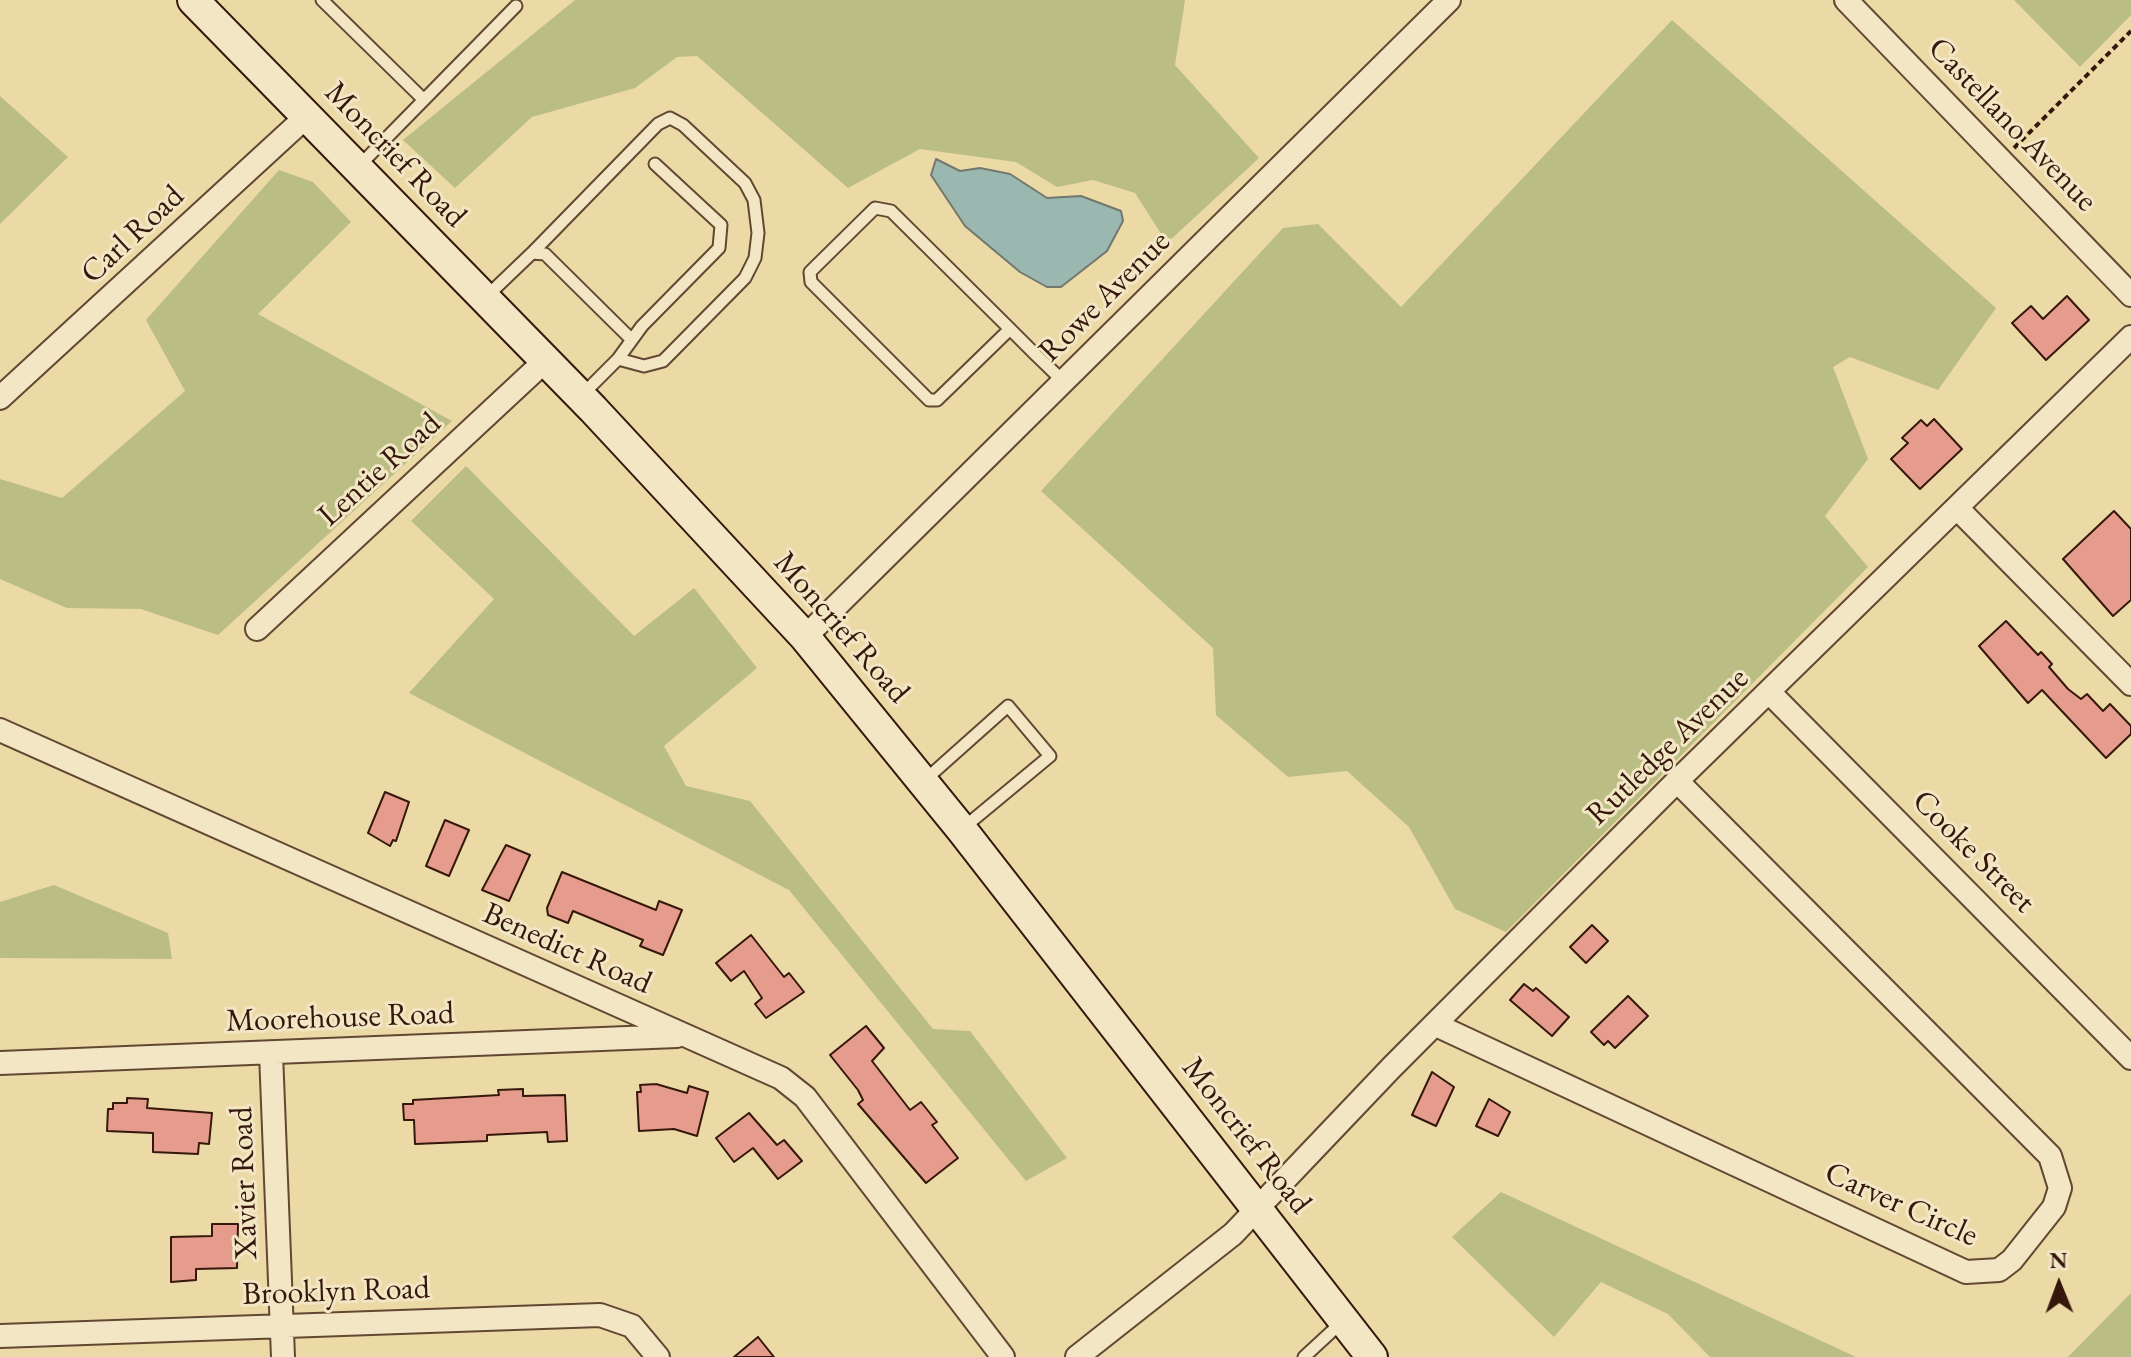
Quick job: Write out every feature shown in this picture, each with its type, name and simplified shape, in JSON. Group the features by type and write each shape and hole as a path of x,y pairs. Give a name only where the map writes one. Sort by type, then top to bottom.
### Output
{"main road":[{"name":"Moncrief Road","path":"193,0 546,360 805,637 962,830 1372,1357"}],"street":[{"name":"Rowe Avenue","path":"805,637 1449,0"},
{"name":"Castellano Avenue","path":"1846,0 2131,295"},
{"name":"Carl Road","path":"0,398 307,116"},
{"name":"Rutledge Avenue","path":"1077,1357 1233,1234 1677,781 2131,337"},
{"name":"Lentie Road","path":"257,629 546,360"},
{"path":"1957,508 2131,684"},
{"name":"Cooke Street","path":"1769,692 2131,1058"},
{"name":"Benedict Road","path":"0,730 781,1078 805,1097 1003,1357"},
{"name":"Carver Circle","path":"1436,1025 1966,1272 1999,1270 2012,1260 2054,1207 2060,1188 2050,1156 1677,781"},
{"name":"Moorehouse Road","path":"0,1063 682,1035"},
{"name":"Xavier Road","path":"271,1053 283,1357"},
{"name":"Brooklyn Road","path":"0,1336 600,1315 632,1326 658,1357"}],"lane":[{"path":"322,0 423,99"},
{"path":"358,168 516,6"},
{"path":"485,298 658,124 670,118 745,183 754,200 758,233 755,258 745,278 663,361 644,366 618,359"},
{"path":"580,396 719,248 721,225 655,164"},
{"path":"1010,329 937,400 929,400 811,282 810,272 875,208 891,211 1010,329 1064,383"},
{"path":"532,253 545,254 632,340"},
{"path":"923,782 1008,706 1050,756 962,830"},
{"path":"1304,1357 1344,1321"}],"path":[{"path":"2002,160 2131,31"}],"green space":[{"path":"575,0 1185,0 1175,65 1259,158 1167,243 1135,193 1093,180 1057,187 1016,162 920,149 848,188 697,56 677,57 635,88 532,117 455,188 403,140"},
{"path":"2014,0 2131,0 2131,15 2080,67"},
{"path":"1672,20 1996,308 1938,390 1850,357 1833,367 1868,459 1825,516 1868,567 1506,932 1455,909 1409,827 1347,771 1288,777 1216,715 1213,648 1041,491 1283,228 1318,224 1401,307"},
{"path":"0,96 68,157 0,224"},
{"path":"279,170 313,182 351,222 258,314 452,421 218,635 141,609 67,608 0,579 0,479 62,498 185,391 146,320"},
{"path":"466,466 634,636 694,588 757,668 664,746 686,786 750,801 933,1029 970,1031 1067,1158 1026,1181 789,890 409,693 494,599 411,521"},
{"path":"54,885 168,933 172,959 0,958 0,902"},
{"path":"1501,1192 1856,1357 1710,1357 1668,1314 1601,1282 1554,1337 1452,1237"},
{"path":"2131,1293 2131,1357 2068,1357"}],"water":[{"path":"936,159 960,171 980,168 1010,174 1047,198 1081,196 1121,211 1123,221 1107,251 1061,287 1047,287 1020,272 965,226 931,175"}],"building":[{"path":"2067,296 2089,320 2046,360 2012,323 2031,306 2043,319"},
{"path":"1934,419 1962,449 1920,489 1891,459 1908,443 1902,438 1921,420 1927,426"},
{"path":"2114,511 2131,529 2131,600 2113,616 2063,559"},
{"path":"2006,621 2038,655 2041,652 2052,664 2049,667 2068,689 2081,699 2087,694 2103,711 2110,704 2131,726 2131,734 2106,758 2042,690 2028,703 1979,646"},
{"path":"385,792 409,802 396,841 393,840 390,846 368,833"},
{"path":"445,820 469,830 449,876 426,866"},
{"path":"506,845 530,855 509,901 482,890"},
{"path":"562,872 656,910 659,901 682,910 663,955 640,946 643,940 573,911 568,923 548,915 547,908"},
{"path":"1592,925 1608,941 1586,963 1570,947"},
{"path":"751,935 784,977 789,973 804,992 766,1018 755,1004 762,998 744,971 731,981 716,963"},
{"path":"1524,984 1533,991 1536,988 1569,1017 1552,1036 1510,1000"},
{"path":"1628,996 1648,1016 1615,1048 1608,1041 1604,1045 1591,1032"},
{"path":"866,1026 884,1048 872,1061 910,1110 921,1102 937,1122 932,1125 958,1158 926,1183 858,1104 863,1100 858,1090 830,1055"},
{"path":"1432,1072 1454,1087 1436,1126 1412,1115"},
{"path":"656,1084 687,1093 689,1086 708,1092 697,1136 674,1129 639,1131 637,1092 641,1092 640,1085"},
{"path":"523,1089 523,1096 565,1095 567,1141 548,1142 547,1132 487,1135 487,1141 415,1144 414,1120 404,1120 403,1104 413,1104 413,1100 499,1095 498,1090"},
{"path":"127,1098 148,1099 147,1108 212,1113 209,1144 199,1143 198,1154 153,1152 153,1133 107,1131 108,1109 113,1109 113,1103 127,1103"},
{"path":"1489,1099 1510,1112 1498,1136 1476,1126"},
{"path":"749,1113 777,1145 784,1140 802,1161 778,1179 753,1148 734,1162 716,1138"},
{"path":"212,1224 238,1224 237,1268 196,1269 196,1280 171,1282 171,1237 212,1236"},
{"path":"758,1337 774,1357 734,1357"}]}
